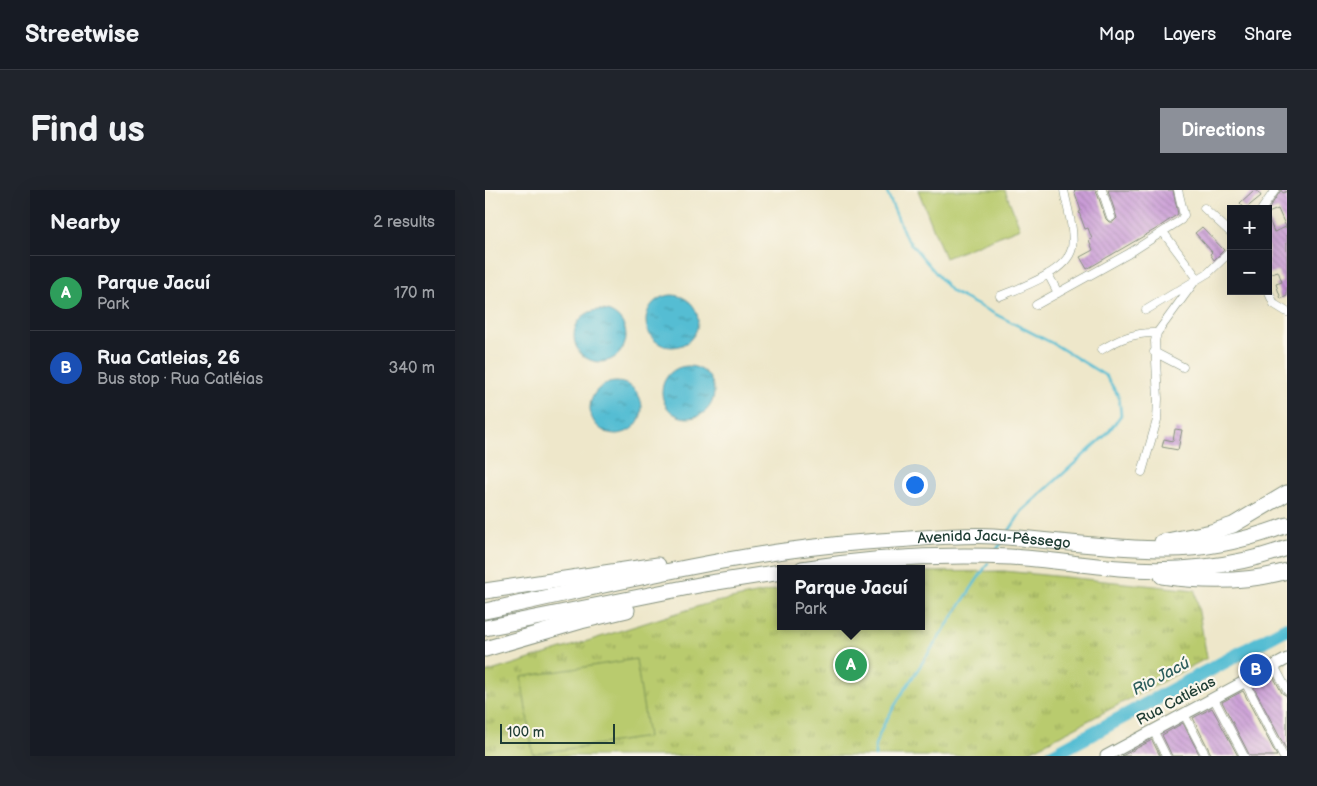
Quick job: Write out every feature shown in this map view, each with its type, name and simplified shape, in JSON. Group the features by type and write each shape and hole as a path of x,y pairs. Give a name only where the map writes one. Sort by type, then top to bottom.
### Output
{"highway":[{"path":"1130,548 1222,529 1264,508 1287,493"},
{"name":"Avenida Jacu-Pêssego","path":"699,566 825,545 989,536 1130,548 1169,549 1243,539 1282,527"},
{"name":"Avenida Jacu-Pêssego","path":"824,565 896,558 975,556 1013,557 1121,568 1173,569 1215,566 1246,560 1287,548"},
{"path":"485,592 657,565 684,563 699,566"},
{"path":"485,611 699,566"},
{"path":"1121,568 1187,580 1215,581 1251,578 1287,571"},
{"path":"485,628 704,584 777,573"},
{"path":"485,649 581,621 686,596 704,584"}],"street":[{"path":"1000,296 1048,274 1065,262 1072,247 1072,231 1064,190"},
{"path":"1102,190 1111,217"},
{"path":"1036,305 1127,254 1183,218 1184,212 1178,190"},
{"path":"1264,205 1275,190"},
{"path":"1204,208 1227,229"},
{"path":"1163,232 1197,280"},
{"path":"1146,310 1197,280 1227,255"},
{"path":"1048,274 1058,293"},
{"path":"1142,472 1157,420 1158,398 1155,352 1157,333 1197,280"},
{"path":"1270,295 1274,304 1284,311"},
{"path":"1101,350 1129,336 1157,333"},
{"path":"1155,352 1183,367"},
{"name":"Rua Catléias","path":"1106,756 1125,751 1153,730 1287,659"},
{"path":"1274,666 1287,690"},
{"path":"1245,682 1283,756"},
{"path":"1214,699 1244,756"},
{"path":"1184,714 1206,756"},
{"path":"1153,730 1167,756"}],"green space":[{"path":"918,190 1005,190 1020,228 945,258"},
{"path":"1004,571 1195,590 1207,658 1021,756 485,756 485,673 706,604 777,590 777,630 925,630 925,572"},
{"path":"636,659 648,737 533,754 521,677"}],"water":[{"path":"667,295 677,295 687,299 694,306 698,321 694,336 687,343 677,347 667,347 657,343 650,336 646,326 646,316 650,306 657,299"},
{"path":"595,310 605,310 615,314 622,321 626,336 622,351 615,358 605,362 595,362 585,358 578,351 574,341 574,331 578,321 585,314"},
{"path":"683,366 693,366 703,370 710,377 714,392 710,407 703,414 693,418 683,418 673,414 666,407 662,397 662,387 666,377 673,370"},
{"path":"611,382 621,382 631,386 638,393 642,408 638,423 631,430 621,434 611,434 601,430 594,423 590,413 590,403 594,393 601,386"}],"building":[{"path":"1074,190 1096,190 1106,219 1109,222 1113,222 1117,218 1108,190 1173,190 1178,214 1087,269 1080,257 1093,250 1089,240 1092,239 1088,228 1085,229"},
{"path":"1254,190 1257,190 1261,196 1250,205 1242,205 1240,203"},
{"path":"1281,190 1283,193 1287,191 1287,296 1281,299 1276,284 1282,282 1278,271 1272,273 1272,227 1274,232 1286,227 1278,209 1272,211 1271,205"},
{"path":"1202,227 1224,250 1214,260 1210,254 1212,252 1195,233"},
{"path":"1175,429 1182,430 1178,450 1162,447 1164,439 1173,441"},
{"path":"1273,676 1282,693 1287,696 1287,751 1253,686"},
{"path":"1243,691 1277,756 1250,756 1222,702"},
{"path":"1212,708 1238,756 1212,756 1193,718"},
{"path":"1183,723 1200,756 1172,756 1162,735"},
{"path":"1152,740 1160,756 1122,756"}],"waterway":[{"path":"886,190 906,238 952,292 1054,344 1106,376 1119,397 1121,415 1107,434 1022,511 1009,531"},
{"path":"995,552 1002,542"},
{"path":"875,756 875,745 883,726 901,695 988,563"},
{"name":"Rio Jacú","path":"1051,756 1287,628"}],"place":[{"name":"Parque Jacuí","path":"851,665"},
{"name":"Rua Catleias, 26","path":"1256,670"}]}
